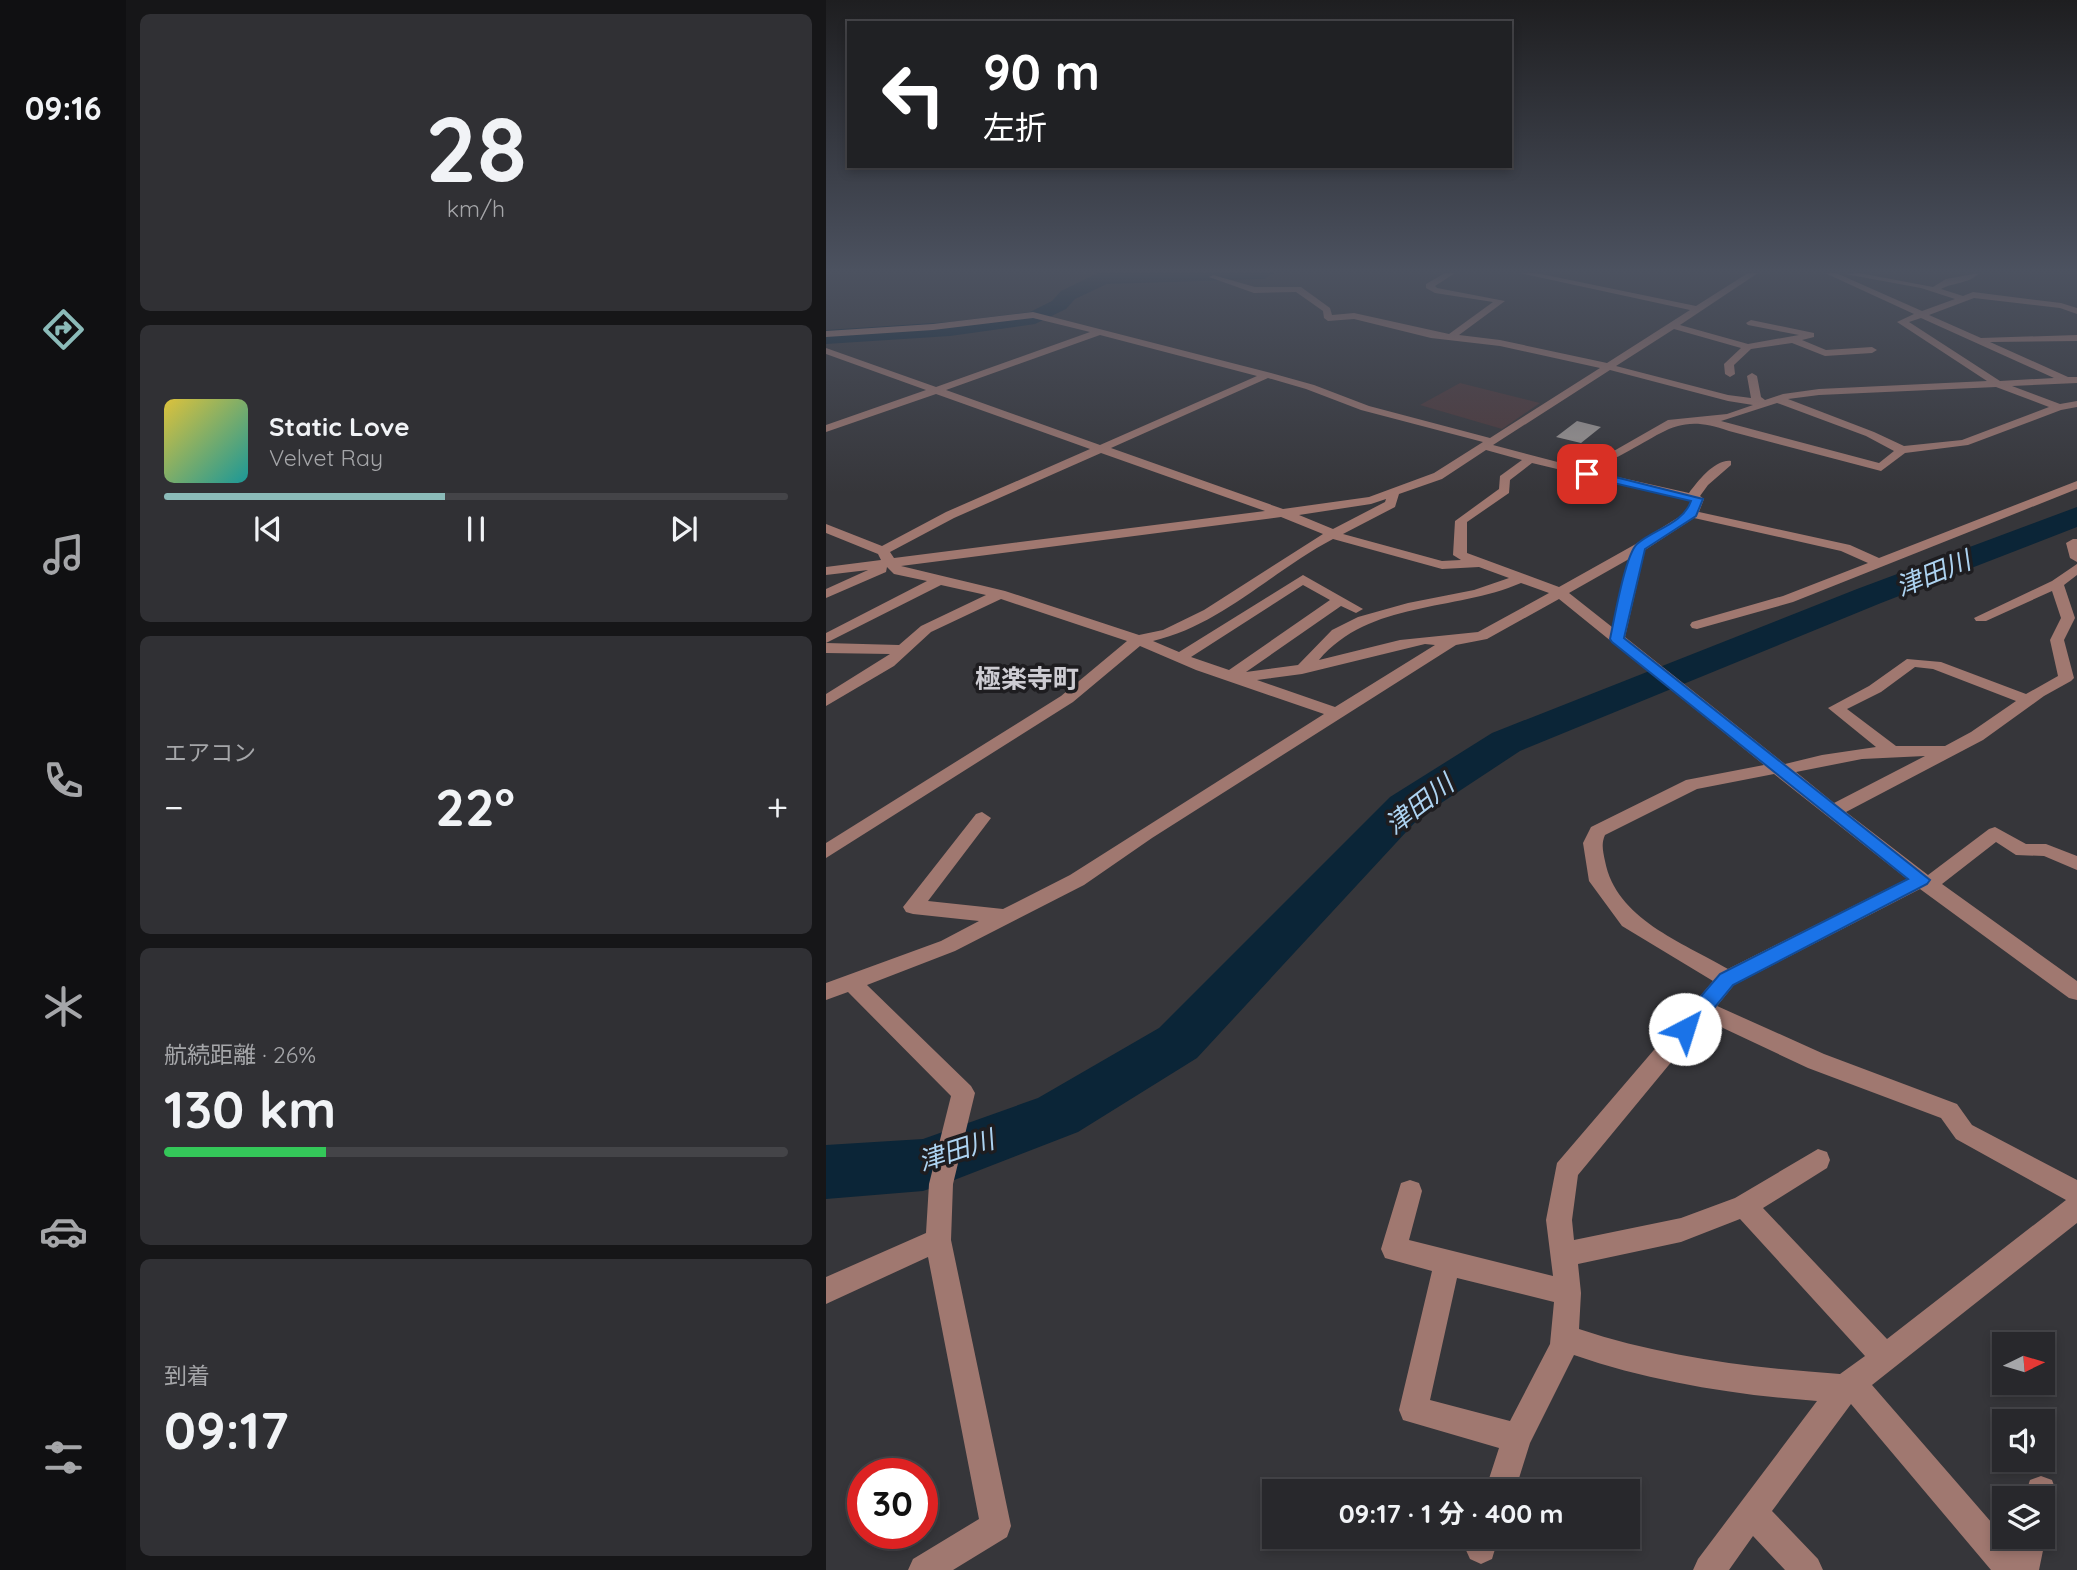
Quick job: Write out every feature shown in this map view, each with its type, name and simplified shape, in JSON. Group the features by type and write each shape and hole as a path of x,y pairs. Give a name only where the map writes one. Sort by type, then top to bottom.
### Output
{"street":[{"path":"826,429 1060,346"},
{"path":"1160,346 1310,387 1365,408 1530,458 1698,499 1692,514 1639,548 1482,636 1400,644 1303,669 1235,677"},
{"path":"1513,346 1728,398 1763,403"},
{"path":"826,571 886,557 1278,514 1371,500 1438,477 1640,346"},
{"path":"1727,367 1748,347 1754,346"},
{"path":"1807,346 1825,353 1872,350"},
{"path":"1942,346 2000,385 2059,407"},
{"path":"1994,346 2074,382"},
{"path":"826,351 1278,514 1313,524 1332,536 1441,565 1480,563"},
{"path":"826,594 874,573 886,557 950,515 1267,375"},
{"path":"1752,376 1756,399 1763,403"},
{"path":"1569,469 1616,454 1672,422 1728,417 1777,399 1819,393 2074,382"},
{"path":"1777,399 1859,429 1902,450 1964,443 2059,407 2077,404"},
{"path":"1703,418 1732,429 1881,467 1902,450"},
{"path":"1530,458 1504,478 1505,490 1461,521 1460,555 1559,592 1833,811 1925,882 2077,992"},
{"path":"1692,498 1704,482 1727,463"},
{"path":"1698,625 1788,599 2077,485"},
{"path":"826,852 1067,699 1138,640 1168,633 1209,613 1318,542 1391,504 1394,493"},
{"path":"1692,514 1845,548 1879,563"},
{"path":"826,528 886,557 899,571 1000,594 1138,640 1180,658 1339,714"},
{"path":"2077,543 2073,543 2077,558"},
{"path":"1617,639 1639,548"},
{"path":"1981,618 2057,584 2077,568"},
{"path":"1303,669 1339,631 1361,620 1398,608 1484,593 1521,578"},
{"path":"1180,658 1303,579 1356,609"},
{"path":"826,639 843,625 940,580"},
{"path":"1833,811 1977,736 2028,700 2066,678 2057,640 2068,618 2057,584"},
{"path":"826,701 889,663 926,629 1000,594"},
{"path":"1235,677 1340,600"},
{"path":"826,992 948,946 1077,880 1167,820 1452,641"},
{"path":"826,649 904,650"},
{"path":"1890,750 1836,708 1875,689 1912,662 1937,665 2028,700"},
{"path":"1727,979 1629,921 1599,881 1592,843 1597,831 1692,783 1779,769 1817,759 1890,750 1948,751"},
{"path":"982,818 913,907 1009,917"},
{"path":"1504,1479 1517,1438 1564,1346 1568,1293 1559,1220 1566,1171 1727,979 1925,882 1995,833 2024,850 2046,850 2077,863"},
{"path":"852,983 962,1094 941,1184 938,1240 996,1526 924,1570"},
{"path":"1703,1009 1816,1061 1948,1111 1964,1132 2077,1193"},
{"path":"1563,1255 1681,1230 1744,1206 1818,1160"},
{"path":"1410,1191 1394,1249 1568,1293"},
{"path":"1744,1206 1885,1357"},
{"path":"1709,1570 1847,1386 1979,1286 2077,1207"},
{"path":"826,1291 938,1240"},
{"path":"1447,1262 1412,1410 1517,1438"},
{"path":"1565,1338 1612,1354 1749,1382 1847,1386 2012,1570"},
{"path":"1753,1513 1807,1570"},
{"path":"2023,1570 2027,1549"}],"shaded area":[{"path":"1460,383 1540,403 1502,429 1420,405"}],"building":[{"path":"1577,421 1601,427 1581,443 1556,437"}],"waterway":[{"name":"津田川","path":"826,1172 923,1165 1058,1115 1178,1043 1405,807 1506,742 1869,596 2077,516"}],"district":[{"name":"極楽寺町","path":"1027,678"}],"route":[{"path":"1587,474 1698,499 1692,514 1639,548 1617,639 1776,768 1921,880 1727,979 1685,1029"}]}
